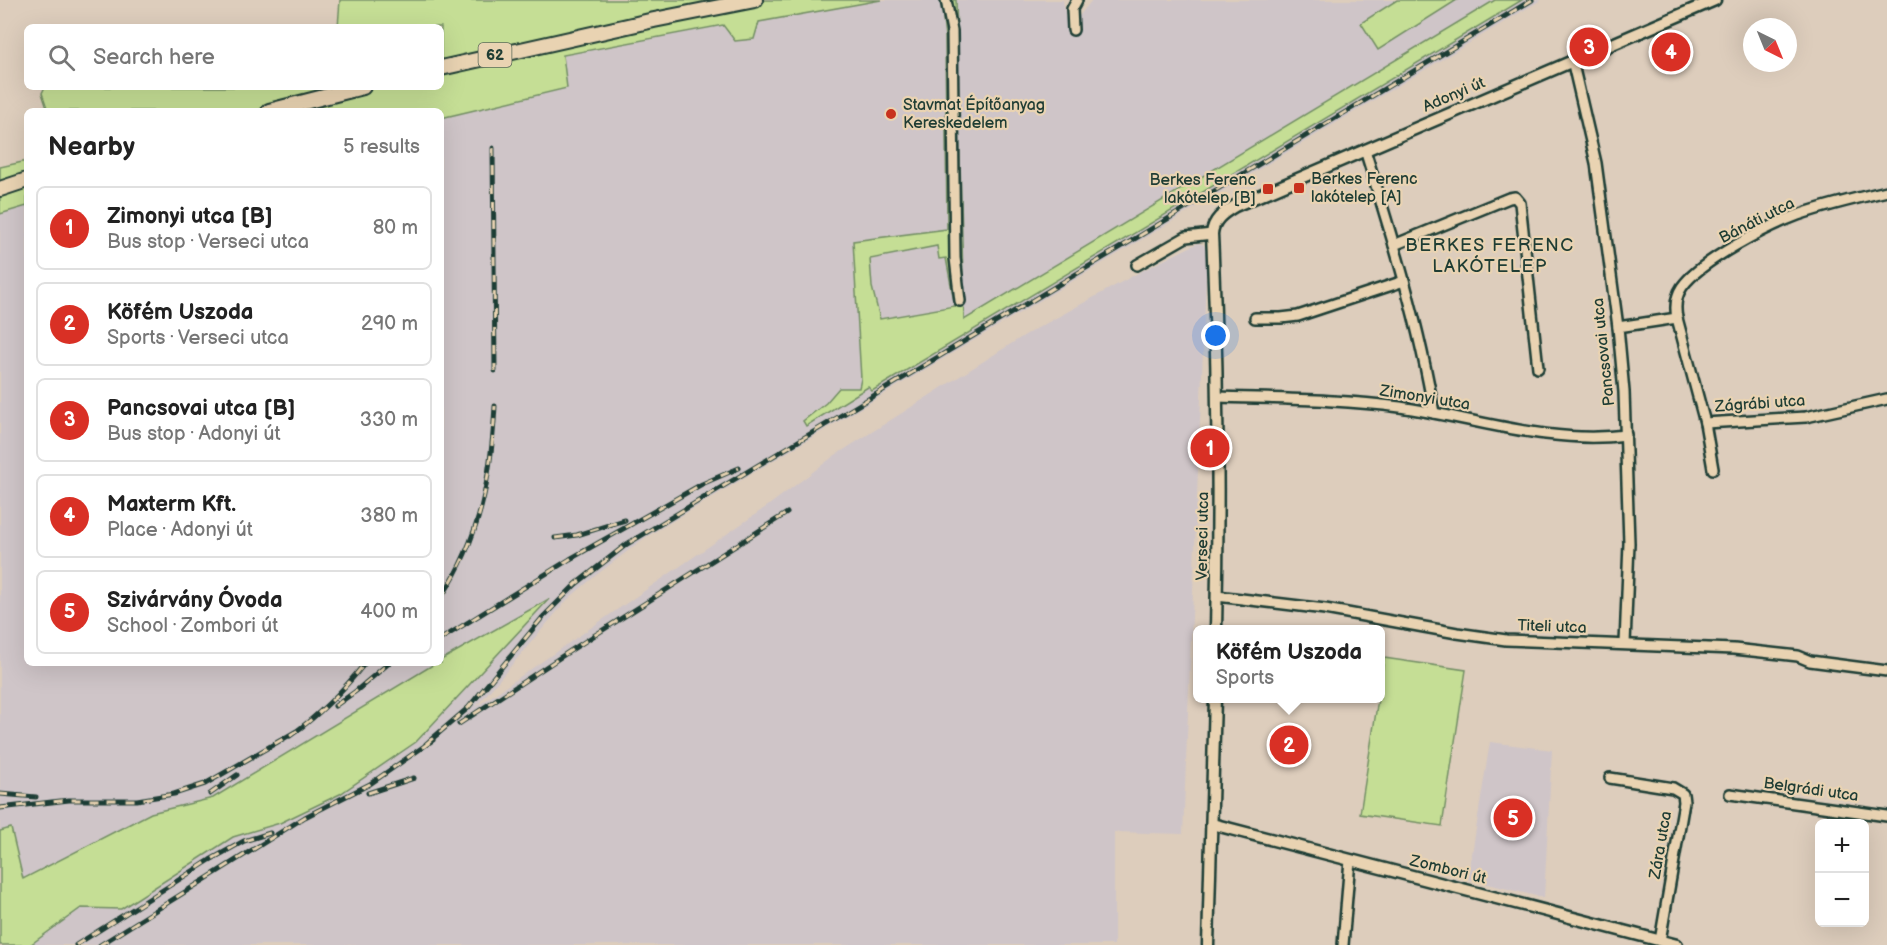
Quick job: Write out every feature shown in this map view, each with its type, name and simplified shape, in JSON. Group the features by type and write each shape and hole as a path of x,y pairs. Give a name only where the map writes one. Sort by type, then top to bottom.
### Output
{"main road":[{"name":"62","path":"444,67 654,20 755,0"},
{"path":"281,108 351,90"},
{"path":"0,189 24,181"}],"street":[{"path":"946,0 952,31 955,258 960,302"},
{"path":"1072,30 1072,9 1077,0"},
{"name":"Adonyi út","path":"1212,230 1223,213 1235,206 1715,0"},
{"name":"Pancsovai utca","path":"1572,60 1596,163 1618,327 1626,435 1629,543 1626,644"},
{"path":"1365,150 1422,345 1434,413"},
{"name":"Bánáti utca","path":"1713,469 1705,423 1677,318 1677,301 1683,286 1692,276 1726,252 1771,227 1825,206 1887,190"},
{"path":"1394,245 1515,197 1520,203 1539,368"},
{"path":"1137,265 1186,237 1212,230"},
{"name":"Verseci utca","path":"1212,230 1219,492 1216,625"},
{"path":"1255,318 1298,316 1404,281"},
{"path":"1618,327 1677,318"},
{"name":"Zimonyi utca","path":"1218,397 1378,404 1536,432 1577,436 1626,435"},
{"name":"Zágrábi utca","path":"1705,423 1806,417 1887,399"},
{"name":"Titeli utca","path":"1217,596 1325,609 1506,640 1743,650 1798,656 1810,662 1887,671"},
{"path":"1208,945 1215,703"},
{"name":"Zára utca","path":"1610,778 1673,788 1683,794 1684,802 1660,941"},
{"name":"Belgrádi utca","path":"1730,794 1887,816"},
{"name":"Zombori út","path":"1212,824 1677,945"},
{"path":"1342,945 1350,860"}],"shaded area":[{"path":"882,0 941,0 945,37 947,229 853,241 861,379 859,388 839,388 826,403 803,420 806,426 869,386 873,391 1522,0 1541,0 646,537 567,600 476,707 769,505 834,456 1025,335 1140,272 1198,243 1204,245 1207,253 1183,834 1114,832 1114,945 30,945 81,908 121,909 233,837 280,823 547,600 444,658 444,117 567,88 562,55 723,25 735,41 754,39 758,22"},
{"path":"956,0 1063,0 1068,30 1092,0 1495,0 963,321"},
{"path":"24,207 24,666 431,666 213,798 151,813 22,879 11,828 0,831 0,214"},
{"path":"938,246 946,258 955,307 880,319 872,287 870,259"},
{"path":"1490,742 1552,750 1544,898 1468,879"}],"green space":[{"path":"340,0 881,0 759,22 754,39 735,41 723,25 563,55 567,88 444,117 444,108 47,108 42,93 44,90 444,90 444,24 338,24"},
{"path":"941,0 956,0 964,320 1495,0 1522,0 872,391 868,387 806,426 803,421 826,403 839,388 859,388 861,379 853,241 947,229 945,37","holes":["937,246 939,259 946,258 955,306 880,319 872,287 870,259"]},
{"path":"1397,0 1457,0 1378,50 1361,23"},
{"path":"24,162 24,207 0,214 0,167"},
{"path":"549,599 416,742 340,794 280,823 233,837 121,909 81,908 30,945 0,945 0,831 11,828 23,879 151,813 213,798 431,666 444,666 444,658"},
{"path":"1385,658 1466,670 1442,826 1360,814 1377,703 1385,703"}],"railway":[{"path":"426,744 468,708 542,618 576,584 627,544 1532,0"},
{"path":"493,148 495,371"},
{"path":"444,593 466,552 482,506 487,482 495,406"},
{"path":"444,637 570,559 702,484 739,468"},
{"path":"459,724 787,513"},
{"path":"555,538 577,535 625,520"},
{"path":"290,736 330,702 362,666"},
{"path":"335,706 385,666"},
{"path":"0,808 69,800 137,800 174,794 205,784 295,732"},
{"path":"100,945 305,817 370,784 433,740"},
{"path":"210,794 237,775"},
{"path":"368,793 414,778"},
{"path":"0,794 36,797"},
{"path":"76,945 210,860 244,841 270,833"}],"place":[{"name":"Pancsovai utca [B]","path":"1589,47"},
{"name":"Maxterm Kft.","path":"1671,52"},
{"name":"Stavmat Építőanyag Kereskedelem","path":"891,114"},
{"name":"Berkes Ferenc lakótelep [A]","path":"1299,188"},
{"name":"Berkes Ferenc lakótelep [B]","path":"1268,189"},
{"name":"Zimonyi utca [B]","path":"1210,448"},
{"name":"Köfém Uszoda","path":"1289,745"},
{"name":"Szivárvány Óvoda","path":"1513,818"}],"district":[{"name":"BERKES FERENC LAKÓTELEP","path":"1490,255"}]}
